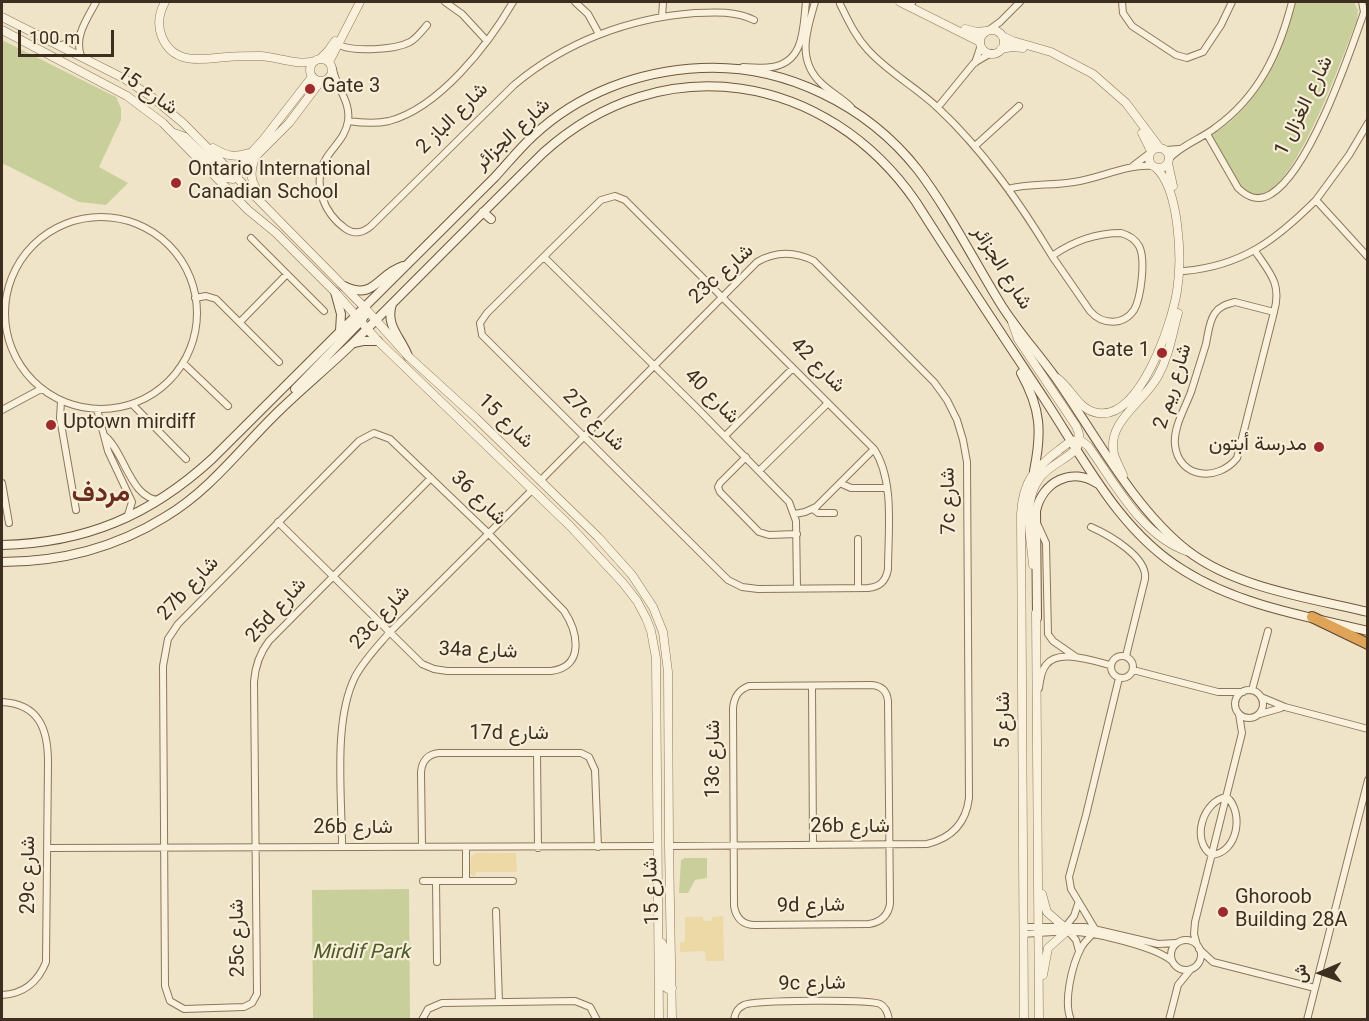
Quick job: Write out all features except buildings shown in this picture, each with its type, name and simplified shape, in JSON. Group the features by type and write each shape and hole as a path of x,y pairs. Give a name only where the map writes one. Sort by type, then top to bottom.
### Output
{"highway":[{"path":"1312,617 1368,644"}],"main road":[{"name":"شارع الجزائر","path":"2,562 45,560 87,552 119,541 179,508 208,484 279,411 351,345 365,308 494,178 532,136 555,118 579,102 612,86 646,75 691,68 738,68 779,77 818,91 855,112 893,143 919,172 1011,320 1053,375 1124,480 1152,516 1190,552 1215,567 1243,579 1290,594 1368,612"},
{"name":"شارع الجزائر","path":"2,545 36,543 97,530 127,519 160,500 212,459 340,331 375,319 558,139 586,121 623,103 663,92 701,87 735,88 773,95 811,109 834,121 866,144 884,162 912,196 1076,443 1101,486 1136,531 1166,558 1214,587 1234,595 1368,631"},
{"path":"483,212 491,219"},
{"path":"344,286 357,291 368,290 390,271 406,265"},
{"path":"335,292 340,309 340,331"},
{"path":"393,302 391,325 408,356"},
{"path":"279,411 288,396 361,322"},
{"path":"351,345 363,341 378,341"},
{"path":"1009,345 1015,364 1032,393 1037,407 1039,436 1034,471"},
{"path":"1037,618 1036,521 1038,503 1047,488 1061,478 1076,476 1089,479 1101,486"}],"street":[{"path":"81,56 78,45 80,34 96,2"},
{"path":"165,2 159,20 161,35 168,47 184,58 195,60 260,56 300,63 317,60 331,66 345,98 348,121 382,122 408,114 453,81 487,41 513,2"},
{"path":"230,191 233,176 306,102 317,78 311,65 332,47 354,2"},
{"path":"264,204 252,181 251,169 254,156 299,94 317,78 330,77 331,66 339,45 360,2"},
{"path":"445,2 462,14 487,41"},
{"path":"575,2 588,14 599,34"},
{"path":"662,17 663,2"},
{"path":"738,68 774,67 782,65 794,55 801,41 806,2"},
{"path":"815,2 805,41 808,63 820,82 845,101 855,112"},
{"path":"900,2 981,43 985,51 991,53"},
{"path":"911,2 968,30 977,32 995,30 1013,41 1052,52 1093,74 1126,103 1163,149 1169,161 1169,176 1182,225 1184,271 1181,297 1171,345 1163,367 1153,385 1116,429 1113,441 1114,453 1124,480"},
{"path":"938,107 974,63 982,36 1003,20 1020,2"},
{"path":"1122,2 1123,13 1132,26 1176,55 1187,58 1203,52 1221,25 1232,2"},
{"path":"1008,189 1084,180 1132,166 1164,167 1180,149 1207,135 1235,112 1265,75 1282,39 1292,2"},
{"name":"شارع الغزال 1","path":"1207,135 1243,194 1257,198 1265,197 1277,190 1302,158 1333,94 1364,12 1362,2"},
{"path":"840,4 850,25 868,51 938,107 975,146 1008,189 1052,256 1090,311 1098,318 1108,322 1119,321 1133,310 1139,294 1142,258 1138,244 1130,237 1120,233 1098,235 1074,243 1052,256"},
{"name":"شارع الباز 2","path":"348,121 340,140 324,163 320,174 320,186 328,211 346,229 357,232 365,231 371,226 523,77 565,50 599,34 662,17 724,12 754,20"},
{"name":"شارع 15","path":"2,17 140,88 164,106 202,140 233,176 264,204 344,286 408,356 476,418 598,537 638,584 653,607 663,632 668,672 672,1020"},
{"path":"1001,49 1004,43 1001,35 1003,20"},
{"path":"339,45 351,49 396,47 414,39 427,25"},
{"name":"شارع 15","path":"2,30 138,103 173,133 335,292 378,341 570,526 637,601 651,631 656,658 659,1020"},
{"path":"59,45 70,42 80,34"},
{"path":"974,63 1001,49 1016,47 1041,53 1092,79 1129,114 1146,139 1150,152 1149,160 1166,181 1176,217 1179,243 1179,279 1176,301 1148,374 1137,390 1120,408 1110,413 1100,414 1086,409 1062,381 1053,375"},
{"path":"64,62 70,51"},
{"path":"300,63 317,78 338,84"},
{"path":"299,94 305,98 306,102"},
{"path":"975,146 1019,106"},
{"path":"1184,271 1214,267 1255,251 1281,233 1316,200 1368,123"},
{"path":"173,133 185,137 233,176"},
{"path":"1359,139 1368,142"},
{"path":"202,140 229,156 254,156"},
{"path":"1132,166 1150,152 1180,149"},
{"name":"27c شارع","path":"625,200 610,196 601,200 487,313 483,317 480,329 485,340 728,580 750,588 868,588"},
{"name":"شارع 42","path":"625,200 874,449 883,464 887,488 887,575 880,585 868,588"},
{"path":"1316,200 1368,256"},
{"path":"100,217 122,220 143,227 162,240 178,256 189,276 195,298 196,325 183,363 161,388 132,404 115,408 97,410 78,407 61,401 41,389 22,368 12,350 6,330 6,300 12,278 22,258 32,246 56,228 85,218 100,217"},
{"path":"251,238 324,311"},
{"name":"شارع ريم 2","path":"1255,251 1277,287 1277,300 1274,312 1237,458 1231,465 1215,474 1206,475 1189,469 1177,454 1175,436 1197,374 1212,319 1221,307 1235,303 1274,312"},
{"name":"23c شارع","path":"540,481 757,262 770,256 788,253 814,261"},
{"name":"شارع 40","path":"544,258 759,470 789,502 795,514"},
{"name":"7c شارع","path":"814,261 934,382 952,410 963,440 967,462 969,798"},
{"path":"240,322 287,274"},
{"path":"195,298 206,296 216,300 279,362"},
{"path":"1011,320 1018,339 1076,426 1076,443 1088,447 1134,511 1155,532 1167,542 1190,552"},
{"path":"1161,342 1164,346 1171,345"},
{"path":"183,363 228,406"},
{"path":"725,436 793,368"},
{"path":"2,410 41,389"},
{"path":"61,401 60,418 76,510"},
{"path":"759,470 828,403"},
{"path":"132,404 186,459"},
{"path":"97,410 108,451 132,502 127,519"},
{"name":"شارع 36","path":"359,441 374,433 385,436 488,533 564,611"},
{"path":"105,436 117,450 141,492 150,499 160,500"},
{"name":"27b شارع","path":"164,847 163,666 165,648 178,624 359,441"},
{"name":"شارع 5","path":"1024,1020 1021,514 1023,494 1034,471 1076,443"},
{"name":"شارع 5","path":"1039,1020 1037,618 1030,522 1031,496 1038,480 1076,443"},
{"path":"797,588 795,514 813,509 874,449"},
{"path":"746,457 720,483 718,487 720,492 759,532 770,535 797,534"},
{"name":"25d شارع","path":"255,847 256,668 260,654 332,577 431,478"},
{"path":"2,483 9,523"},
{"path":"840,483 851,488 887,488"},
{"name":"23c شارع","path":"342,846 341,736 350,689 361,668 389,633 532,490"},
{"path":"813,509 818,513 834,513"},
{"path":"1036,521 1046,543 1048,634 1053,641 1076,657"},
{"name":"34a شارع","path":"278,522 417,660 434,669 458,671 557,670 569,664 575,652 572,627 564,611"},
{"path":"570,526 592,542 597,541 598,537"},
{"path":"1090,527 1114,539 1140,561 1145,569 1145,579 1126,656"},
{"path":"858,539 858,588"},
{"path":"1252,690 1268,631"},
{"path":"1126,656 1132,662 1133,670 1128,677 1119,678 1112,673 1110,665 1114,658 1126,656"},
{"path":"1037,693 1046,664 1057,657 1076,657 1110,665"},
{"path":"1133,670 1218,692 1252,690"},
{"path":"1119,678 1086,815 1069,873 1069,885 1094,932 1152,950 1183,969 1213,962"},
{"name":"13c شارع","path":"733,845 733,702 735,697 743,688 755,686 812,686"},
{"path":"813,845 812,686 877,686 885,692 888,701 889,845"},
{"path":"1252,690 1261,697 1285,707 1368,729"},
{"path":"1178,985 1200,957 1194,934 1195,922 1242,733 1235,703 1218,692"},
{"path":"1235,703 1243,692"},
{"path":"1242,733 1263,706 1261,697"},
{"name":"29c شارع","path":"2,702 13,703 30,711 43,726 48,745 46,962 35,981 17,992 2,994"},
{"path":"1239,714 1247,718 1285,707"},
{"path":"657,725 666,726 669,759"},
{"name":"17d شارع","path":"422,847 421,771 426,759 439,753 581,753 592,761 595,770 598,847"},
{"path":"537,753 538,848"},
{"path":"1307,1020 1368,780"},
{"path":"1212,855 1225,849 1236,831 1235,808 1227,797"},
{"path":"1212,855 1202,844 1203,821 1211,805 1218,799 1227,797"},
{"name":"26b شارع","path":"669,846 927,844 945,838 960,825 968,807 969,798"},
{"name":"9d شارع","path":"733,845 735,911 744,923 754,926 869,924 879,921 886,914 890,904 889,845"},
{"name":"26b شارع","path":"48,848 657,846"},
{"name":"25c شارع","path":"164,847 165,991 174,1005 184,1008 244,1007 255,999 257,988 255,847"},
{"path":"466,847 466,881"},
{"path":"1039,872 1045,907 1051,917 1076,940 1079,952"},
{"path":"423,881 513,881"},
{"path":"436,881 437,962"},
{"path":"1039,981 1043,974 1048,948 1066,929 1074,916 1078,903"},
{"path":"496,911 499,1002"},
{"path":"1169,1020 1178,985 1172,950 1195,922"},
{"path":"1024,931 1066,929 1158,944 1189,940 1213,962 1315,988"},
{"path":"1071,1020 1067,1008 1067,997 1079,952 1094,932"},
{"path":"659,940 664,949 665,987 672,988"},
{"path":"422,1020 428,1009 437,1003 499,1002 581,1002 590,1006 597,1020"},
{"name":"9c شارع","path":"734,1020 737,1011 746,1004 812,1002 877,1003 886,1009 889,1020"}],"green space":[{"path":"1293,2 1354,2 1358,10 1357,20 1317,118 1290,169 1275,186 1261,195 1250,195 1243,193 1211,137 1247,104 1265,78 1279,48"},
{"path":"2,40 116,97 121,108 121,120 99,167 128,183 106,205 79,202 2,163"},
{"path":"707,858 707,878 695,880 688,893 679,893 681,860"},
{"name":"Mirdif Park","path":"409,889 410,1019 313,1019 312,890"}],"sand":[{"path":"476,853 516,853 517,872 476,872 475,876 472,876 470,873 471,857"},
{"path":"723,916 724,961 706,961 705,951 680,952 680,942 685,942 685,917 703,917 703,921 711,921 712,917"}],"place":[{"name":"Gate 3","path":"310,89"},
{"name":"Ontario International Canadian School","path":"176,183"},
{"name":"Gate 1","path":"1162,353"},
{"name":"Uptown mirdiff","path":"51,425"},
{"name":"مدرسة أبتون","path":"1319,447"},
{"name":"Ghoroob Building 28A","path":"1223,912"}],"district":[{"name":"مردف","path":"101,497"}]}
